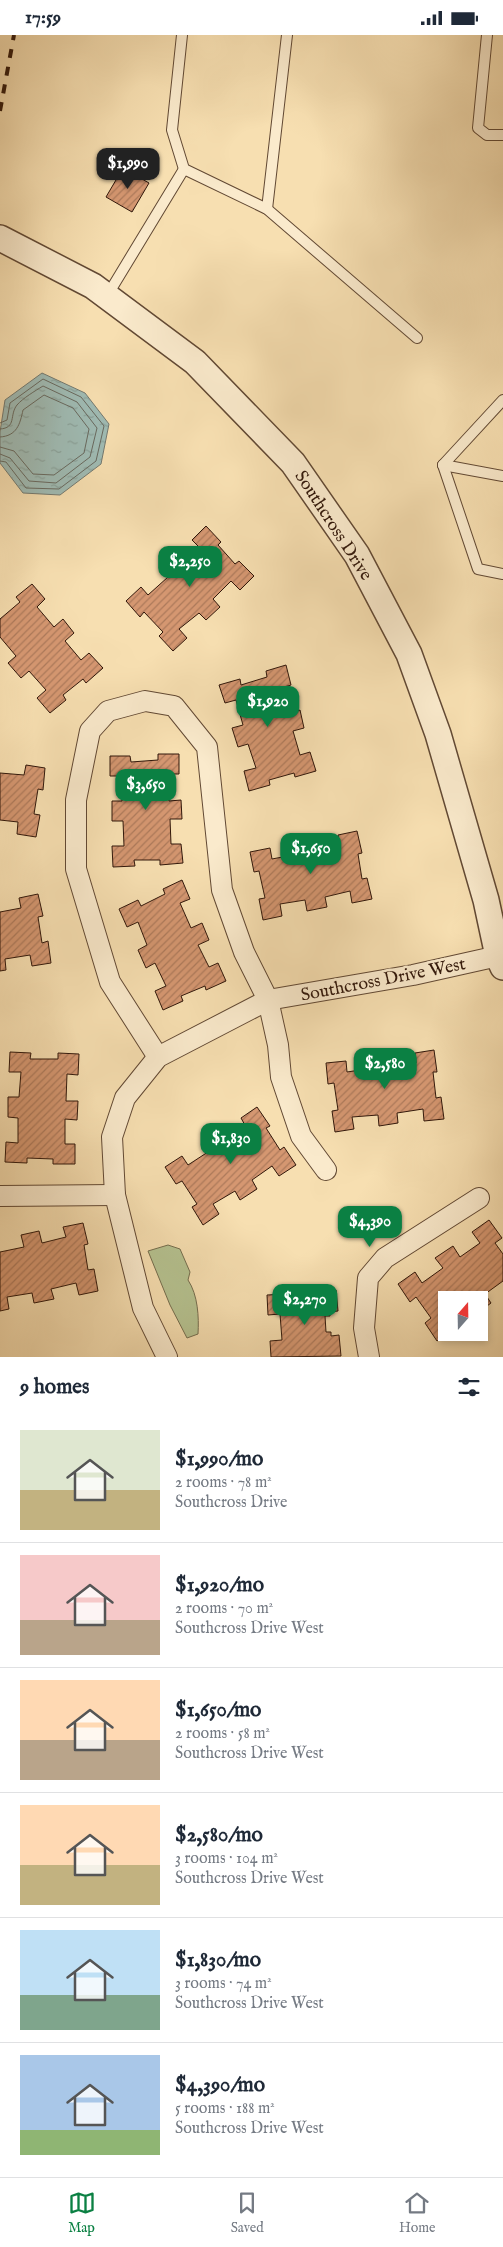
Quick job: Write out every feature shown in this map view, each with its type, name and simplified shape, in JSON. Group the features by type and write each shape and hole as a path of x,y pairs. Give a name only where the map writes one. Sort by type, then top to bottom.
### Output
{"street":[{"name":"Southcross Drive","path":"0,238 93,286 194,362 286,456 357,555 409,654 438,734 486,900 500,961"},
{"path":"158,1057 110,982 76,869 76,800 90,731 108,711 145,701 174,706 207,747 222,890 244,952 268,1000 278,1045 280,1077 301,1136 326,1170"},
{"name":"Southcross Drive West","path":"166,1357 143,1308 115,1195 112,1137 125,1098 158,1057 268,1000 500,961"},
{"path":"0,1196 115,1195"},
{"path":"369,1357 364,1328 368,1278 385,1258 479,1198"}],"lane":[{"path":"182,35 172,130 184,169 267,209 417,338"},
{"path":"267,209 287,35"},
{"path":"487,35 478,128 487,135 503,135"},
{"path":"107,297 184,169"},
{"path":"444,465 503,400"},
{"path":"444,465 503,476"},
{"path":"444,465 478,569 503,574"}],"green space":[{"path":"168,1245 180,1249 190,1272 188,1280 196,1299 198,1334 187,1338 170,1305 148,1251"}],"water":[{"path":"42,373 85,393 109,424 101,464 60,495 23,493 0,463 0,432 5,400"}],"building":[{"path":"123,168 149,183 132,212 106,197"},
{"path":"206,526 221,542 218,545 235,564 239,561 254,576 240,590 231,581 213,599 220,607 206,620 199,613 179,629 187,638 173,651 159,636 163,632 144,612 140,617 126,601 141,587 148,595 168,577 159,568 173,556 181,565 199,547 192,540"},
{"path":"32,584 45,599 37,607 54,627 63,619 74,633 65,641 81,660 89,653 103,668 86,683 83,679 63,695 66,700 50,713 37,698 46,690 29,671 21,678 8,663 16,656 0,637 0,619 20,602 16,597"},
{"path":"286,665 291,685 281,688 288,714 300,710 304,728 293,731 300,755 310,752 316,771 295,777 294,773 269,780 270,785 249,791 244,771 256,768 248,744 238,747 232,728 243,725 236,700 225,703 219,685 240,679 241,685 267,677 266,671"},
{"path":"158,754 179,754 179,774 168,774 169,801 181,800 182,819 170,819 171,844 181,844 183,863 160,865 160,860 134,860 135,866 113,867 112,846 124,846 123,821 112,821 112,801 122,801 122,776 110,776 110,756 130,756 131,762 158,760"},
{"path":"26,765 45,768 43,790 38,789 34,814 40,815 36,837 17,834 18,822 0,820 0,773 24,775"},
{"path":"357,831 362,853 358,854 362,879 367,878 372,899 352,903 350,891 325,897 327,907 307,911 305,900 280,904 282,916 263,920 259,899 265,898 259,871 254,872 250,852 270,848 272,859 298,854 296,842 313,839 316,851 340,845 338,835"},
{"path":"182,880 190,899 180,903 191,928 202,923 209,940 198,945 209,967 218,963 226,981 206,990 205,986 181,996 183,1001 163,1010 155,991 166,986 155,963 146,968 138,950 147,945 138,922 127,927 119,909 138,900 141,906 165,894 163,889"},
{"path":"38,894 43,916 38,917 42,943 48,941 51,963 32,966 30,955 5,959 6,970 0,971 0,912 21,908 19,898"},
{"path":"434,1050 437,1072 433,1072 436,1098 441,1097 444,1119 424,1121 423,1109 397,1113 398,1123 379,1126 378,1115 352,1117 354,1129 335,1132 332,1111 338,1110 334,1083 328,1084 326,1063 346,1061 347,1072 373,1068 372,1056 390,1054 392,1066 416,1063 415,1053"},
{"path":"10,1052 31,1053 30,1059 58,1059 58,1053 79,1054 78,1075 67,1074 66,1101 78,1101 77,1120 65,1119 65,1144 75,1144 75,1164 53,1164 53,1159 27,1158 27,1163 5,1162 6,1142 18,1143 18,1118 8,1117 8,1097 19,1097 21,1072 9,1072"},
{"path":"257,1107 270,1126 266,1128 280,1150 284,1147 296,1165 279,1176 272,1166 252,1180 257,1189 240,1200 235,1191 213,1204 219,1214 203,1225 192,1207 197,1204 182,1181 176,1184 165,1167 182,1156 188,1165 211,1150 204,1140 219,1131 226,1141 246,1127 241,1118"},
{"path":"489,1220 502,1238 495,1243 503,1254 503,1281 488,1292 438,1291 437,1341 425,1323 431,1318 416,1297 410,1302 398,1284 415,1272 422,1283 443,1268 435,1258 453,1246 460,1257 480,1243 472,1232"},
{"path":"83,1223 88,1244 84,1245 88,1270 94,1269 98,1291 79,1295 76,1283 51,1289 54,1299 34,1303 32,1293 7,1297 9,1309 0,1311 0,1252 24,1247 21,1235 39,1231 42,1243 66,1237 63,1227"},
{"path":"336,1290 338,1311 330,1312 330,1316 325,1316 326,1332 331,1332 331,1336 339,1335 341,1356 271,1357 270,1341 282,1340 280,1314 268,1315 267,1295 287,1294 288,1302 318,1299 317,1291"}],"railway":[{"path":"0,111 14,35"}]}
